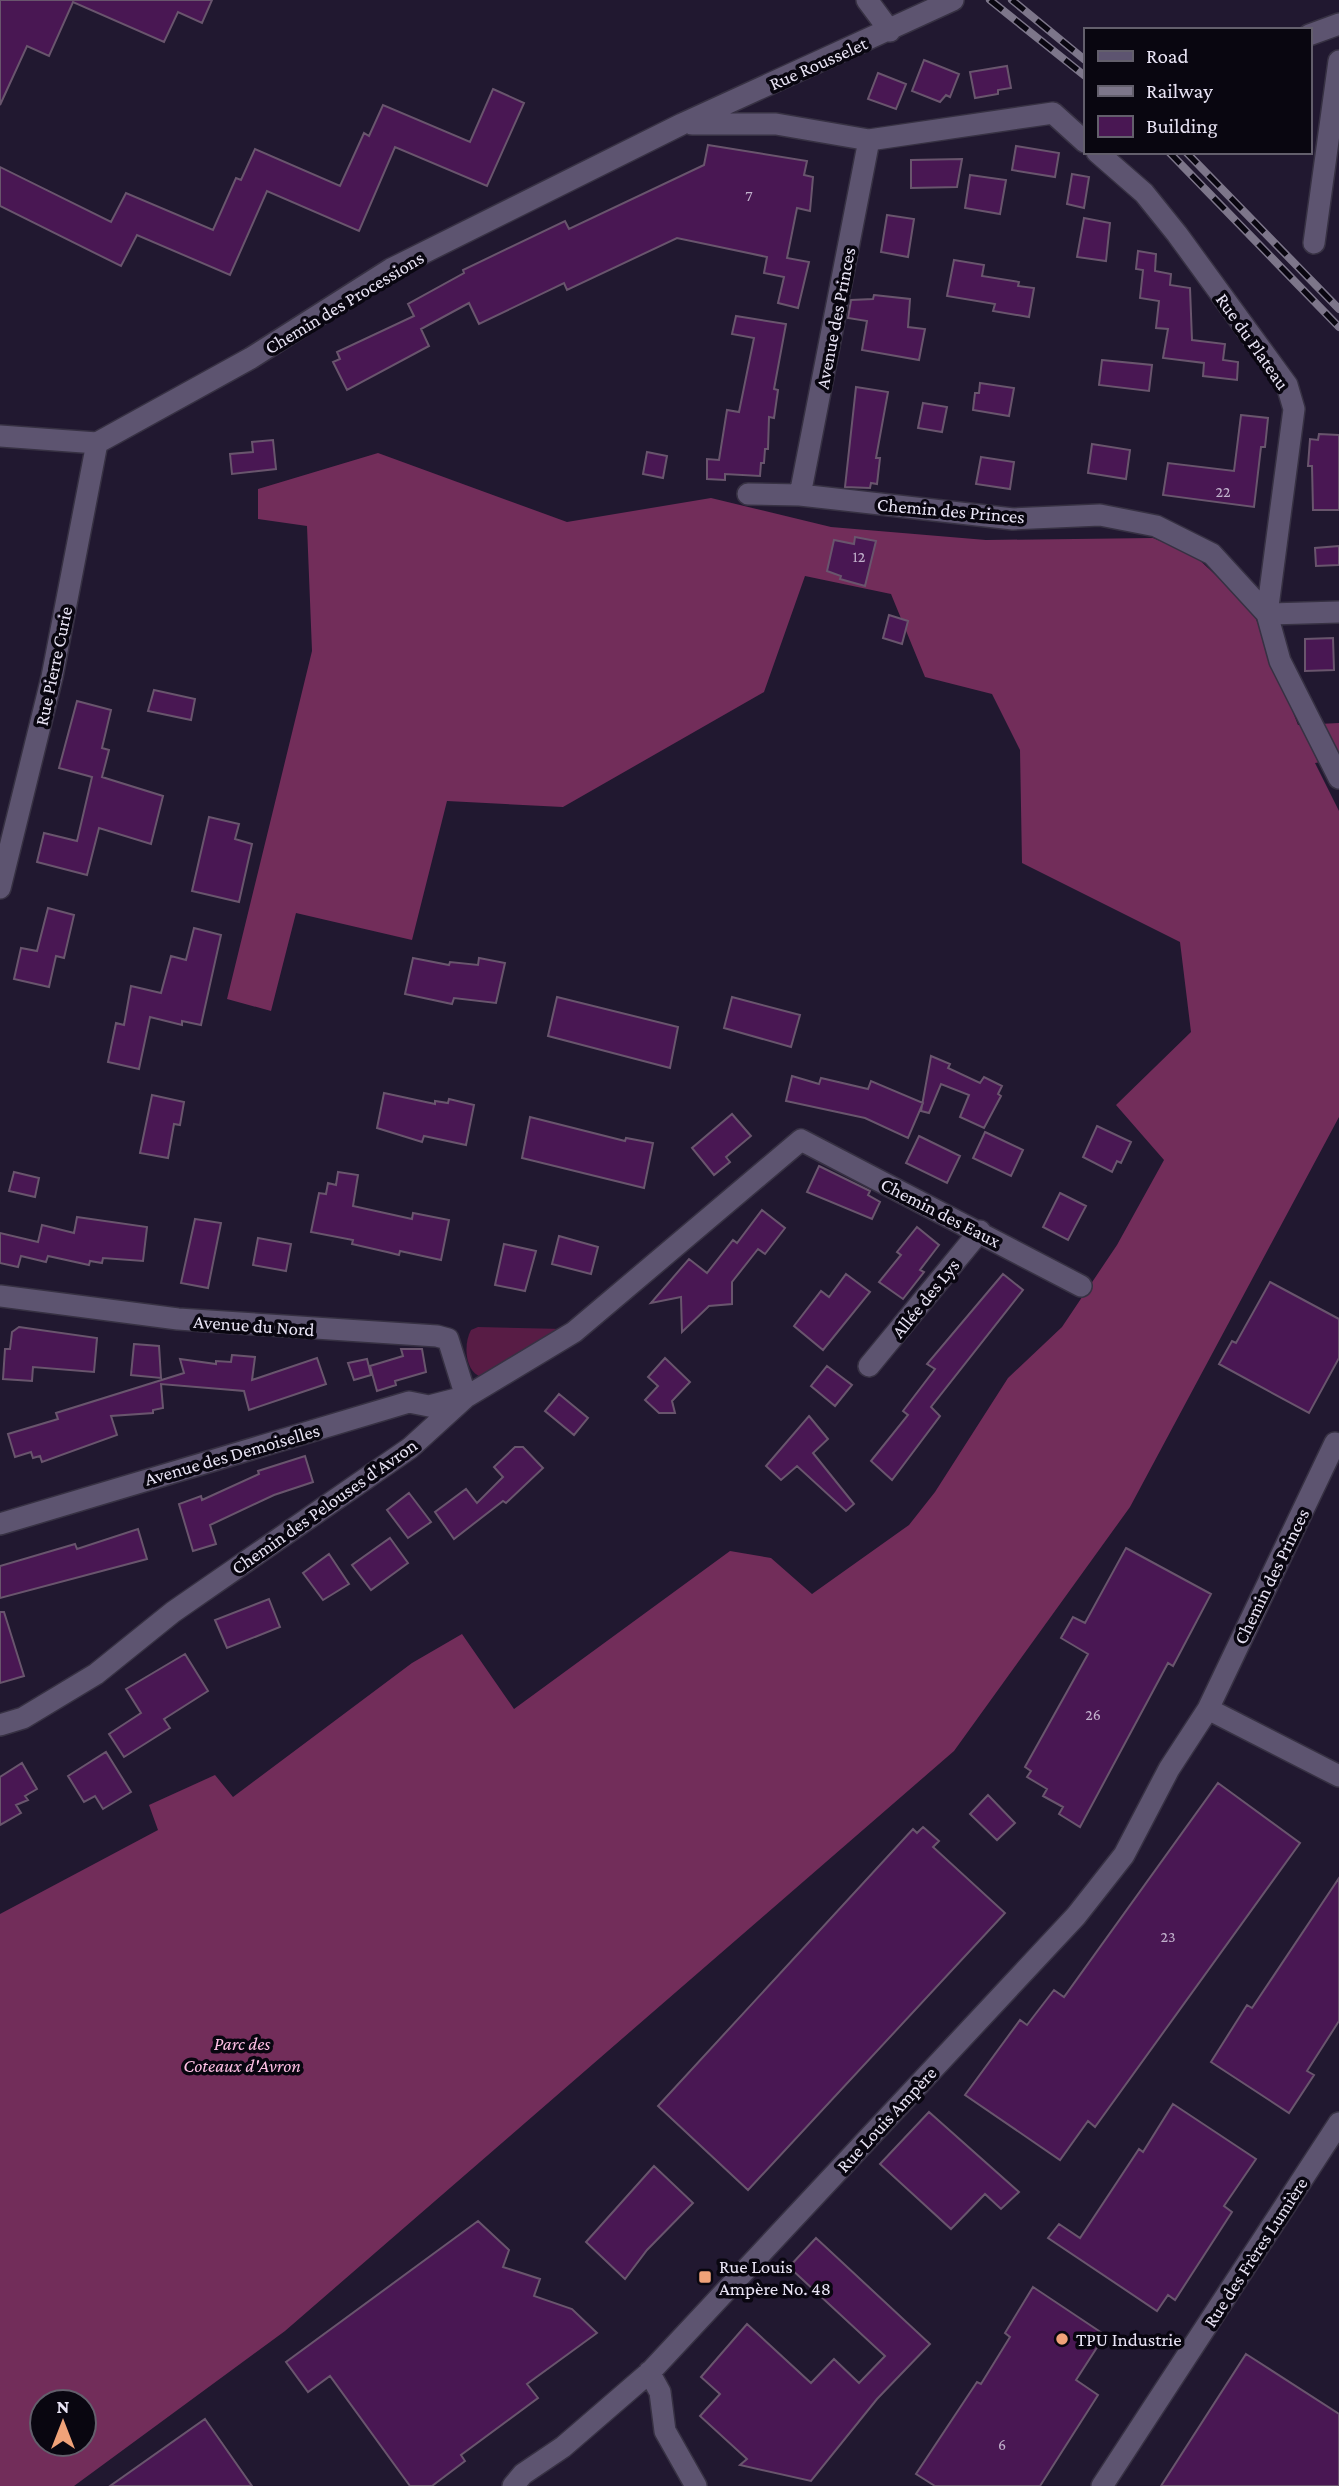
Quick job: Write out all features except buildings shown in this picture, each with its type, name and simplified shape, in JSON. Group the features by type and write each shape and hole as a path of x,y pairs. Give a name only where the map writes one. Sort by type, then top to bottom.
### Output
{"street":[{"path":"867,0 890,31"},
{"name":"Rue Rousselet","path":"682,124 952,1"},
{"path":"1311,34 1339,24"},
{"path":"1314,243 1339,61"},
{"path":"682,124 776,124 869,140 1053,113 1084,141"},
{"name":"Chemin des Processions","path":"97,443 251,358 391,269 682,124"},
{"name":"Avenue des Princes","path":"800,495 869,140"},
{"name":"Rue du Plateau","path":"1099,154 1144,193 1287,385 1294,409 1267,614"},
{"path":"0,436 97,443"},
{"name":"Rue Pierre Curie","path":"0,888 52,677 97,443"},
{"name":"Chemin des Princes","path":"748,494 800,495 1013,519 1100,515 1156,526 1212,554 1267,614 1280,661 1339,778"},
{"path":"1267,614 1339,612"},
{"name":"Chemin des Eaux","path":"801,1140 1081,1286"},
{"name":"Chemin des Pelouses d'Avron","path":"0,1725 23,1718 96,1674 173,1612 411,1448 466,1397 574,1332 801,1140"},
{"name":"Allée des Lys","path":"869,1366 980,1231"},
{"name":"Avenue du Nord","path":"0,1296 178,1319 437,1336 448,1339 466,1397"},
{"name":"Avenue des Demoiselles","path":"0,1524 409,1402 429,1406 466,1397"},
{"name":"Chemin des Princes","path":"1208,1709 1335,1443"},
{"path":"1208,1709 1339,1776"},
{"name":"Rue Louis Ampère","path":"513,2486 523,2474 563,2446 649,2372 1076,1916 1124,1855 1169,1769 1208,1709"},
{"name":"Rue des Frères Lumière","path":"1102,2486 1339,2123"},
{"path":"649,2372 660,2392 665,2431 696,2486"}],"shaded area":[{"path":"478,1327 564,1329 482,1377 472,1370 466,1350 471,1330"}],"green space":[{"name":"Parc des Coteaux d'Avron","path":"378,453 567,522 711,498 831,527 986,540 1153,538 1194,555 1252,609 1298,725 1339,723 1339,759 1315,763 1339,811 1339,1117 1130,1507 954,1751 285,2331 74,2486 0,2486 0,1914 158,1830 149,1805 215,1775 233,1797 412,1663 462,1634 514,1709 730,1551 771,1558 812,1594 909,1525 935,1492 1008,1378 1062,1327 1117,1245 1164,1160 1116,1105 1191,1032 1180,942 1022,863 1020,750 992,694 925,677 891,594 805,576 764,692 563,807 447,801 412,940 296,913 271,1011 227,999 312,651 307,526 258,519 258,489"}],"railway":[{"path":"990,0 1084,75"},
{"path":"1012,0 1084,59"},
{"path":"1171,154 1339,327"},
{"path":"1188,154 1339,309"}],"place":[{"name":"Rue Louis Ampère No. 48","path":"705,2277"},
{"name":"TPU Industrie","path":"1062,2339"}]}
